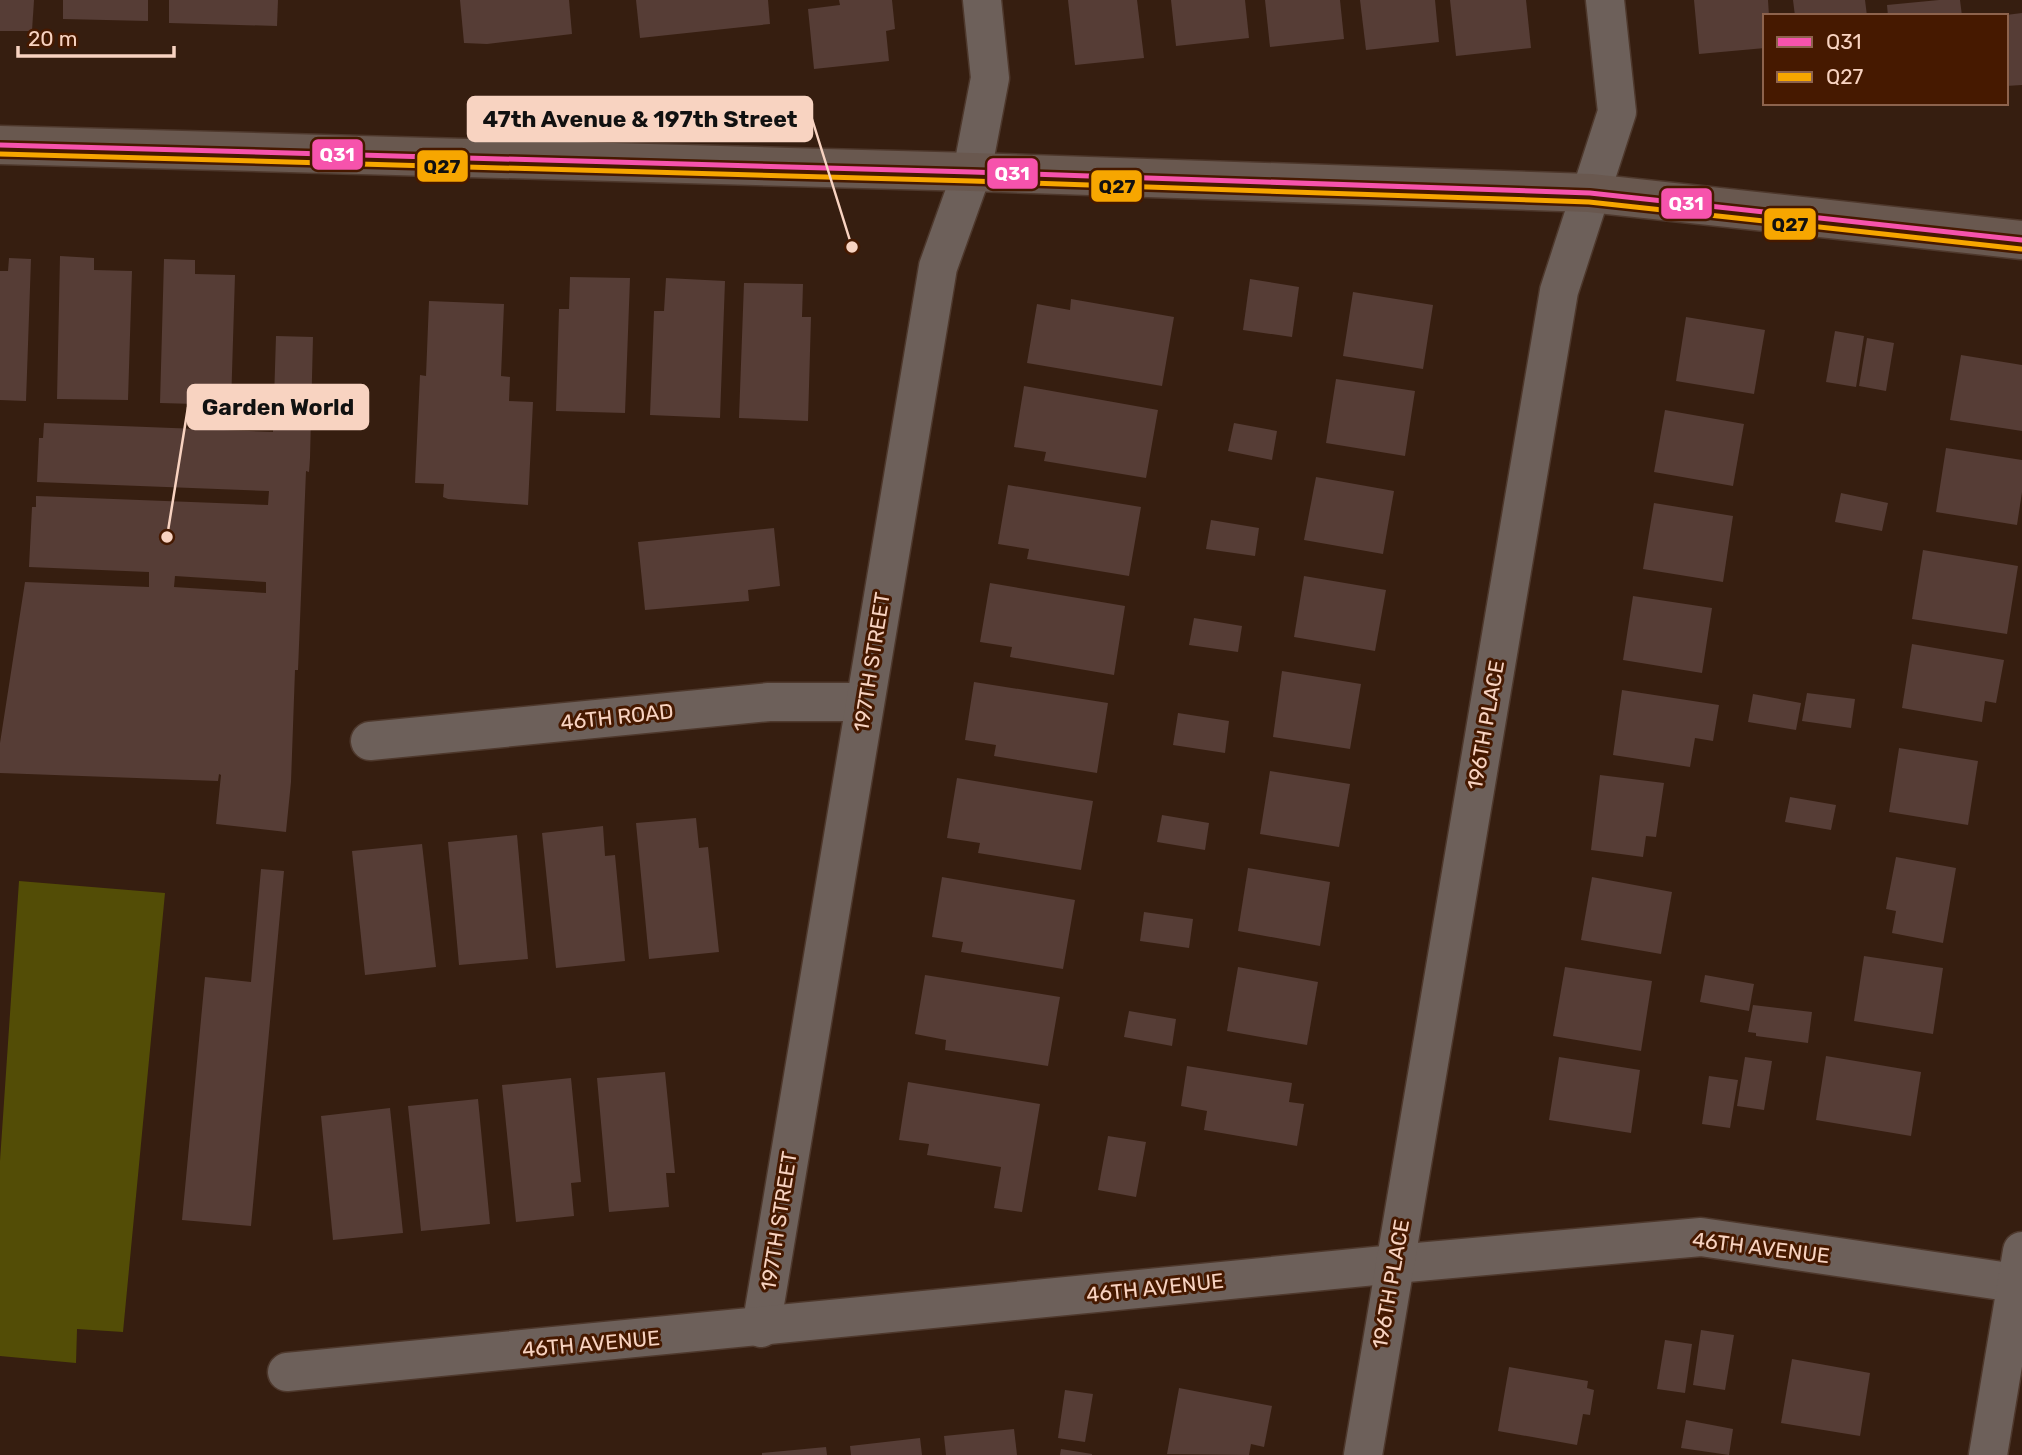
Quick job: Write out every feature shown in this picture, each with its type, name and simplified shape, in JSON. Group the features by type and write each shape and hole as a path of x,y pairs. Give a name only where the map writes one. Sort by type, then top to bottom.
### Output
{"street":[{"name":"197TH STREET","path":"761,1328 937,267 972,172 990,78 982,0"},
{"name":"196TH PLACE","path":"1363,1455 1559,291 1617,113 1605,0"},
{"path":"0,145 972,172 1590,193 2022,240"},
{"name":"46TH ROAD","path":"370,741 769,702 865,702"},
{"name":"46TH AVENUE","path":"287,1372 761,1328 1395,1264 1701,1237 2020,1273"},
{"path":"1988,1455 2020,1273"}],"shaded area":[{"path":"19,881 165,893 123,1332 77,1329 76,1363 0,1356 0,1161"}],"building":[{"path":"0,0 34,0 32,31 0,31"},
{"path":"63,0 148,0 148,21 63,19"},
{"path":"169,0 278,0 277,26 169,23"},
{"path":"460,0 569,0 572,34 487,44 464,43"},
{"path":"636,0 768,0 770,24 640,38"},
{"path":"839,0 892,0 895,29 886,31 889,61 814,69 808,9 840,5"},
{"path":"1068,0 1137,0 1144,58 1075,65"},
{"path":"1171,0 1245,0 1249,38 1176,46"},
{"path":"1265,0 1340,0 1344,39 1270,47"},
{"path":"1360,0 1435,0 1439,42 1366,50"},
{"path":"1450,0 1526,0 1531,48 1456,56"},
{"path":"1694,0 1768,0 1769,14 1763,14 1763,48 1699,54"},
{"path":"1793,0 1865,0 1867,14 1795,14"},
{"path":"1960,0 1962,14 1888,14 1887,5"},
{"path":"2022,13 2022,85 2008,86 2008,15"},
{"path":"60,256 94,258 94,270 132,271 128,400 57,399"},
{"path":"9,258 31,259 26,401 0,400 0,271 8,271"},
{"path":"164,259 195,260 195,274 235,275 231,405 160,403"},
{"path":"570,277 630,278 625,413 556,411 559,309 569,309"},
{"path":"666,278 725,281 720,418 650,415 654,311 664,311"},
{"path":"1250,279 1299,287 1292,337 1243,330"},
{"path":"744,283 803,284 802,317 811,317 808,421 739,418"},
{"path":"1353,292 1433,305 1423,369 1343,356"},
{"path":"1071,299 1174,317 1162,386 1027,363 1037,304 1070,310"},
{"path":"429,301 504,304 501,376 510,377 509,401 533,402 528,505 448,499 443,497 444,484 415,483 420,375 426,376"},
{"path":"1686,317 1765,330 1754,394 1676,381"},
{"path":"1835,331 1864,336 1856,387 1826,382"},
{"path":"276,336 313,337 310,458 309,472 306,471 298,670 295,670 291,782 286,832 216,824 219,774 218,781 0,773 0,743 25,582 149,587 149,572 29,567 32,507 36,507 36,496 268,505 269,491 37,482 39,438 43,438 44,423 273,432","holes":["175,576 266,582 266,593 174,587"]},
{"path":"1867,338 1894,343 1886,391 1859,386"},
{"path":"1961,355 2022,365 2022,431 1950,420"},
{"path":"1336,379 1415,391 1405,456 1326,443"},
{"path":"1024,386 1158,410 1146,478 1044,461 1046,452 1014,447"},
{"path":"1665,410 1744,424 1733,486 1654,472"},
{"path":"1234,423 1277,431 1272,460 1228,451"},
{"path":"1946,448 2022,460 2022,492 2017,525 1936,512"},
{"path":"1316,477 1394,491 1383,554 1304,540"},
{"path":"1008,485 1141,507 1129,576 1027,559 1029,549 998,544"},
{"path":"1841,493 1888,503 1882,531 1835,522"},
{"path":"1654,503 1733,516 1723,582 1643,569"},
{"path":"1211,520 1259,528 1255,556 1206,549"},
{"path":"774,528 780,586 748,590 749,601 645,610 638,542"},
{"path":"1923,550 2018,566 2007,634 1912,619"},
{"path":"1304,576 1386,590 1375,651 1294,637"},
{"path":"990,583 1125,606 1114,675 1010,657 1012,647 980,642"},
{"path":"1633,596 1712,608 1702,673 1623,660"},
{"path":"1194,618 1242,626 1238,652 1189,645"},
{"path":"1912,644 2004,660 1996,703 1985,701 1982,722 1902,708"},
{"path":"1282,671 1361,684 1350,749 1273,737"},
{"path":"974,682 1108,703 1097,773 994,756 996,745 965,740"},
{"path":"1622,690 1719,705 1713,741 1695,738 1690,767 1613,755"},
{"path":"1807,693 1855,699 1851,728 1802,721"},
{"path":"1753,694 1801,703 1796,730 1748,722"},
{"path":"1178,713 1229,721 1225,753 1173,745"},
{"path":"1899,748 1978,761 1968,825 1889,812"},
{"path":"1270,771 1350,784 1339,847 1260,834"},
{"path":"1600,775 1664,783 1656,837 1646,836 1643,857 1591,850"},
{"path":"957,778 1093,801 1081,870 978,853 980,843 947,838"},
{"path":"1790,797 1836,805 1831,830 1785,822"},
{"path":"1162,815 1209,823 1205,850 1157,842"},
{"path":"696,818 699,848 708,847 719,952 649,959 636,823"},
{"path":"603,826 605,856 615,855 625,961 556,968 542,833"},
{"path":"517,835 528,959 459,965 448,842"},
{"path":"422,844 436,967 365,975 352,851"},
{"path":"1896,857 1956,868 1943,943 1892,933 1896,911 1886,909"},
{"path":"1248,868 1330,882 1320,946 1238,931"},
{"path":"261,869 284,871 251,1226 182,1220 205,977 251,982"},
{"path":"942,877 1075,900 1063,969 961,952 963,942 932,937"},
{"path":"1592,877 1672,892 1661,954 1581,940"},
{"path":"1144,912 1193,919 1189,948 1140,941"},
{"path":"1864,956 1943,968 1933,1034 1854,1021"},
{"path":"1238,967 1318,982 1307,1045 1227,1031"},
{"path":"1565,967 1652,981 1641,1051 1553,1036"},
{"path":"925,975 1060,997 1048,1066 945,1050 946,1040 915,1034"},
{"path":"1705,975 1754,984 1749,1011 1700,1002"},
{"path":"1753,1005 1812,1012 1808,1043 1756,1036 1756,1033 1748,1032"},
{"path":"1129,1011 1176,1019 1172,1046 1124,1037"},
{"path":"1826,1056 1921,1072 1911,1136 1816,1120"},
{"path":"1559,1057 1640,1070 1631,1133 1549,1120"},
{"path":"1745,1057 1772,1061 1764,1110 1737,1106"},
{"path":"1187,1066 1292,1083 1289,1102 1304,1104 1297,1146 1204,1130 1207,1111 1181,1106"},
{"path":"665,1072 675,1173 666,1173 669,1207 609,1212 597,1078"},
{"path":"1709,1076 1738,1080 1730,1128 1702,1124"},
{"path":"571,1078 581,1182 571,1183 574,1216 516,1222 502,1085"},
{"path":"908,1082 1040,1104 1022,1212 994,1208 1001,1167 927,1155 929,1144 899,1140"},
{"path":"478,1099 490,1224 421,1231 408,1106"},
{"path":"390,1108 403,1233 333,1240 321,1116"},
{"path":"1108,1136 1146,1142 1136,1197 1098,1190"},
{"path":"1701,1330 1734,1335 1725,1390 1693,1385"},
{"path":"1665,1340 1692,1344 1685,1393 1657,1389"},
{"path":"1792,1359 1870,1373 1860,1436 1781,1423"},
{"path":"1509,1367 1588,1381 1587,1388 1594,1390 1590,1415 1583,1414 1577,1445 1498,1431"},
{"path":"1179,1388 1272,1406 1264,1447 1251,1444 1249,1455 1167,1454"},
{"path":"1065,1390 1093,1394 1085,1442 1058,1438"},
{"path":"1686,1420 1733,1429 1729,1455 1681,1448"},
{"path":"1014,1429 1017,1455 946,1455 944,1436"},
{"path":"920,1438 922,1455 851,1455 850,1446"},
{"path":"826,1447 827,1455 762,1455 762,1453"},
{"path":"1061,1449 1092,1454 1092,1455 1060,1455"}],"transit line":[{"name":"Q31","path":"0,145 972,172 1590,193 2022,240"},
{"name":"Q27","path":"0,154 972,181 1589,202 2021,249"}],"place":[{"name":"47th Avenue & 197th Street","path":"852,247"},
{"name":"Garden World","path":"167,537"}]}
